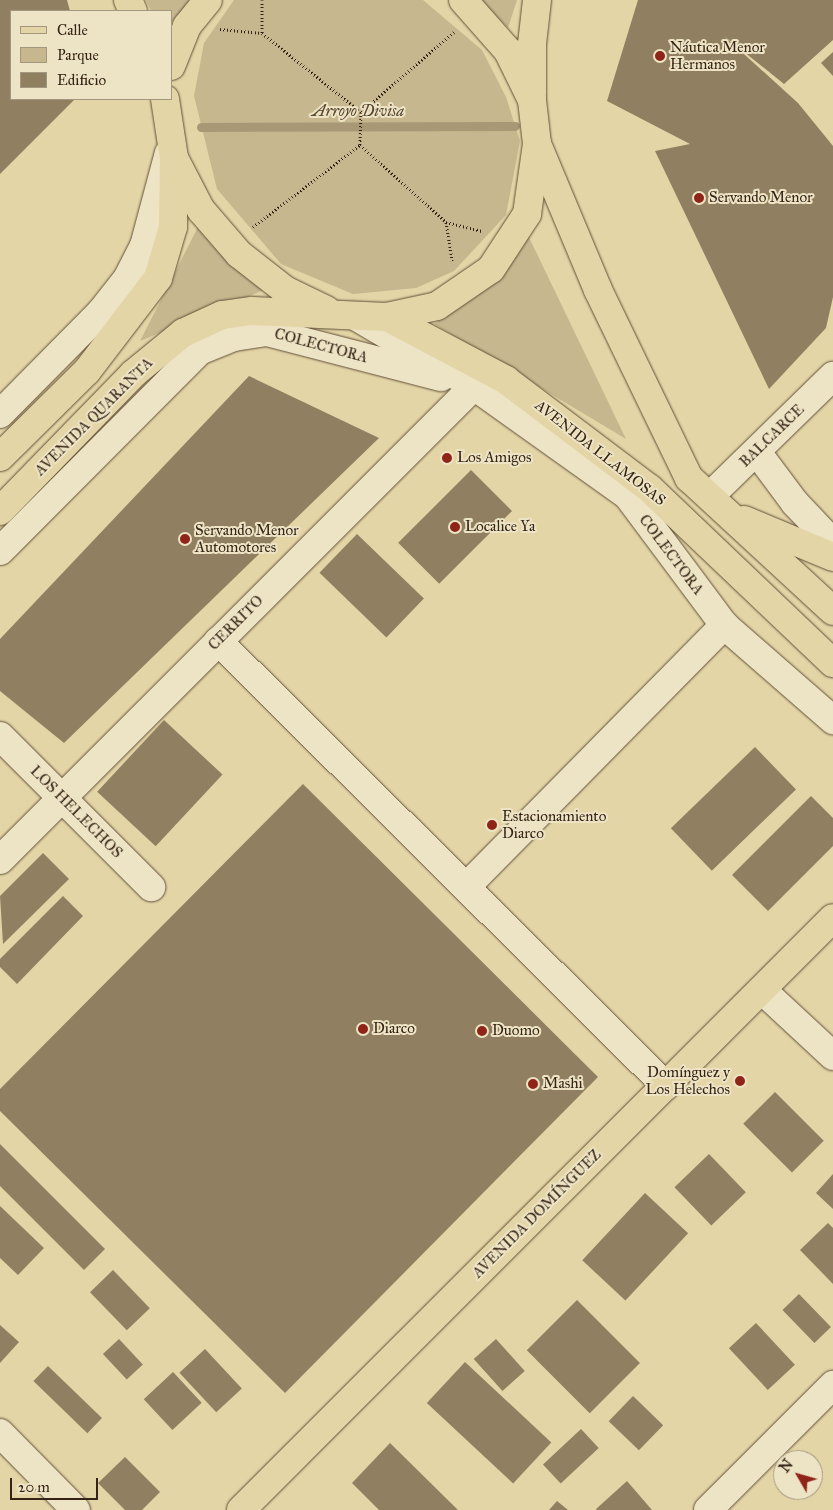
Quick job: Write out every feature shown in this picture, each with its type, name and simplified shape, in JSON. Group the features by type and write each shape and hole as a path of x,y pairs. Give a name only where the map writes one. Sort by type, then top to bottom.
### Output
{"main road":[{"path":"172,64 187,26 208,0"},
{"path":"526,214 537,144 532,100 532,44 537,0"},
{"path":"469,4 508,51 532,100"},
{"path":"2,452 87,370 158,278 173,227 172,152 165,100"},
{"path":"537,144 598,290 689,478 833,611"},
{"path":"172,152 201,210 239,254 285,290 348,316"},
{"name":"AVENIDA QUARANTA","path":"0,511 133,374 183,333 222,316 252,311 387,317 437,306 491,269 526,214"},
{"name":"AVENIDA LLAMOSAS","path":"387,317 506,380 649,488 833,664"},
{"path":"730,514 833,556"},
{"name":"AVENIDA DOMÍNGUEZ","path":"241,1510 833,918"}],"street":[{"path":"0,414 101,312 127,279 144,246 172,152"},
{"name":"COLECTORA","path":"348,316 474,386 628,496 724,625 833,720"},
{"name":"COLECTORA","path":"0,551 199,351 234,337 267,332 474,386"},
{"name":"BALCARCE","path":"710,496 833,376"},
{"name":"CERRITO","path":"0,860 474,386"},
{"path":"756,452 795,503 833,543"},
{"path":"466,888 724,625"},
{"path":"218,641 666,1086"},
{"name":"LOS HELECHOS","path":"0,736 151,887"},
{"path":"762,990 833,1056"},
{"path":"708,1510 833,1384"},
{"path":"0,1433 76,1510"}],"path":[{"path":"262,0 262,32"},
{"path":"469,4 457,29 361,112 360,145 446,222 492,233 526,214"},
{"path":"187,26 262,32 361,112"},
{"path":"239,254 251,229 360,145"}],"green space":[{"path":"146,0 195,0 172,22 172,10 151,10"},
{"path":"234,0 423,0 482,50 506,97 520,141 506,215 454,271 416,288 353,294 281,264 217,189 194,96 204,43"},
{"path":"481,0 517,0 508,28"},
{"path":"201,221 266,289 140,341"},
{"path":"525,229 626,439 434,324 466,301"}],"building":[{"path":"0,0 67,0 70,10 10,10 10,100 74,100 0,174"},
{"path":"638,0 833,0 833,40 784,84 723,35 798,103 833,146 833,297 826,328 769,389 655,151 690,144 607,101"},
{"path":"833,52 833,76 821,63"},
{"name":"Servando Menor Automotores","path":"249,376 379,438 64,743 0,691 0,639"},
{"name":"Localice Ya","path":"471,470 512,511 439,584 398,543"},
{"path":"357,534 424,599 386,637 319,573"},
{"path":"164,720 223,775 156,846 97,792"},
{"path":"755,747 796,789 712,871 671,828"},
{"name":"Diarco","path":"303,784 598,1077 285,1393 0,1111 0,1089"},
{"path":"811,796 833,818 833,846 768,911 732,875"},
{"path":"43,853 69,879 3,944 0,896"},
{"path":"63,896 83,916 17,984 0,967 0,959"},
{"path":"775,1092 824,1141 792,1173 743,1124"},
{"path":"0,1144 105,1249 84,1270 0,1186"},
{"path":"709,1154 746,1192 711,1225 674,1187"},
{"path":"833,1174 833,1209 816,1193"},
{"path":"645,1193 688,1233 625,1301 582,1260"},
{"path":"0,1206 44,1248 18,1275 0,1258"},
{"path":"828,1223 833,1228 833,1284 800,1250"},
{"path":"113,1270 150,1308 127,1330 90,1292"},
{"path":"799,1294 831,1327 814,1343 782,1310"},
{"path":"577,1300 640,1363 590,1413 527,1350"},
{"path":"756,1323 795,1365 768,1390 729,1348"},
{"path":"0,1325 19,1342 0,1363"},
{"path":"119,1339 143,1365 127,1380 103,1354"},
{"path":"496,1339 525,1371 502,1391 474,1359"},
{"path":"205,1349 242,1388 216,1412 179,1373"},
{"path":"465,1362 551,1442 513,1483 427,1403"},
{"path":"48,1366 102,1418 87,1433 33,1381"},
{"path":"173,1372 202,1403 172,1430 144,1399"},
{"path":"633,1396 663,1425 639,1450 609,1421"},
{"path":"581,1429 599,1448 561,1483 543,1464"},
{"path":"390,1443 458,1510 379,1510 352,1483"},
{"path":"125,1457 160,1492 142,1510 125,1510 98,1483"},
{"path":"627,1481 652,1510 596,1509"},
{"path":"557,1501 568,1510 549,1510"}],"waterway":[{"name":"Arroyo Divisa","path":"201,127 515,126"}],"place":[{"name":"Náutica Menor Hermanos","path":"660,56"},
{"name":"Servando Menor","path":"699,198"},
{"name":"Los Amigos","path":"447,458"},
{"name":"Localice Ya","path":"455,527"},
{"name":"Servando Menor Automotores","path":"185,539"},
{"name":"Estacionamiento Diarco","path":"492,825"},
{"name":"Diarco","path":"363,1029"},
{"name":"Duomo","path":"482,1031"},
{"name":"Domínguez y Los Helechos","path":"740,1081"},
{"name":"Mashi","path":"533,1084"}]}
